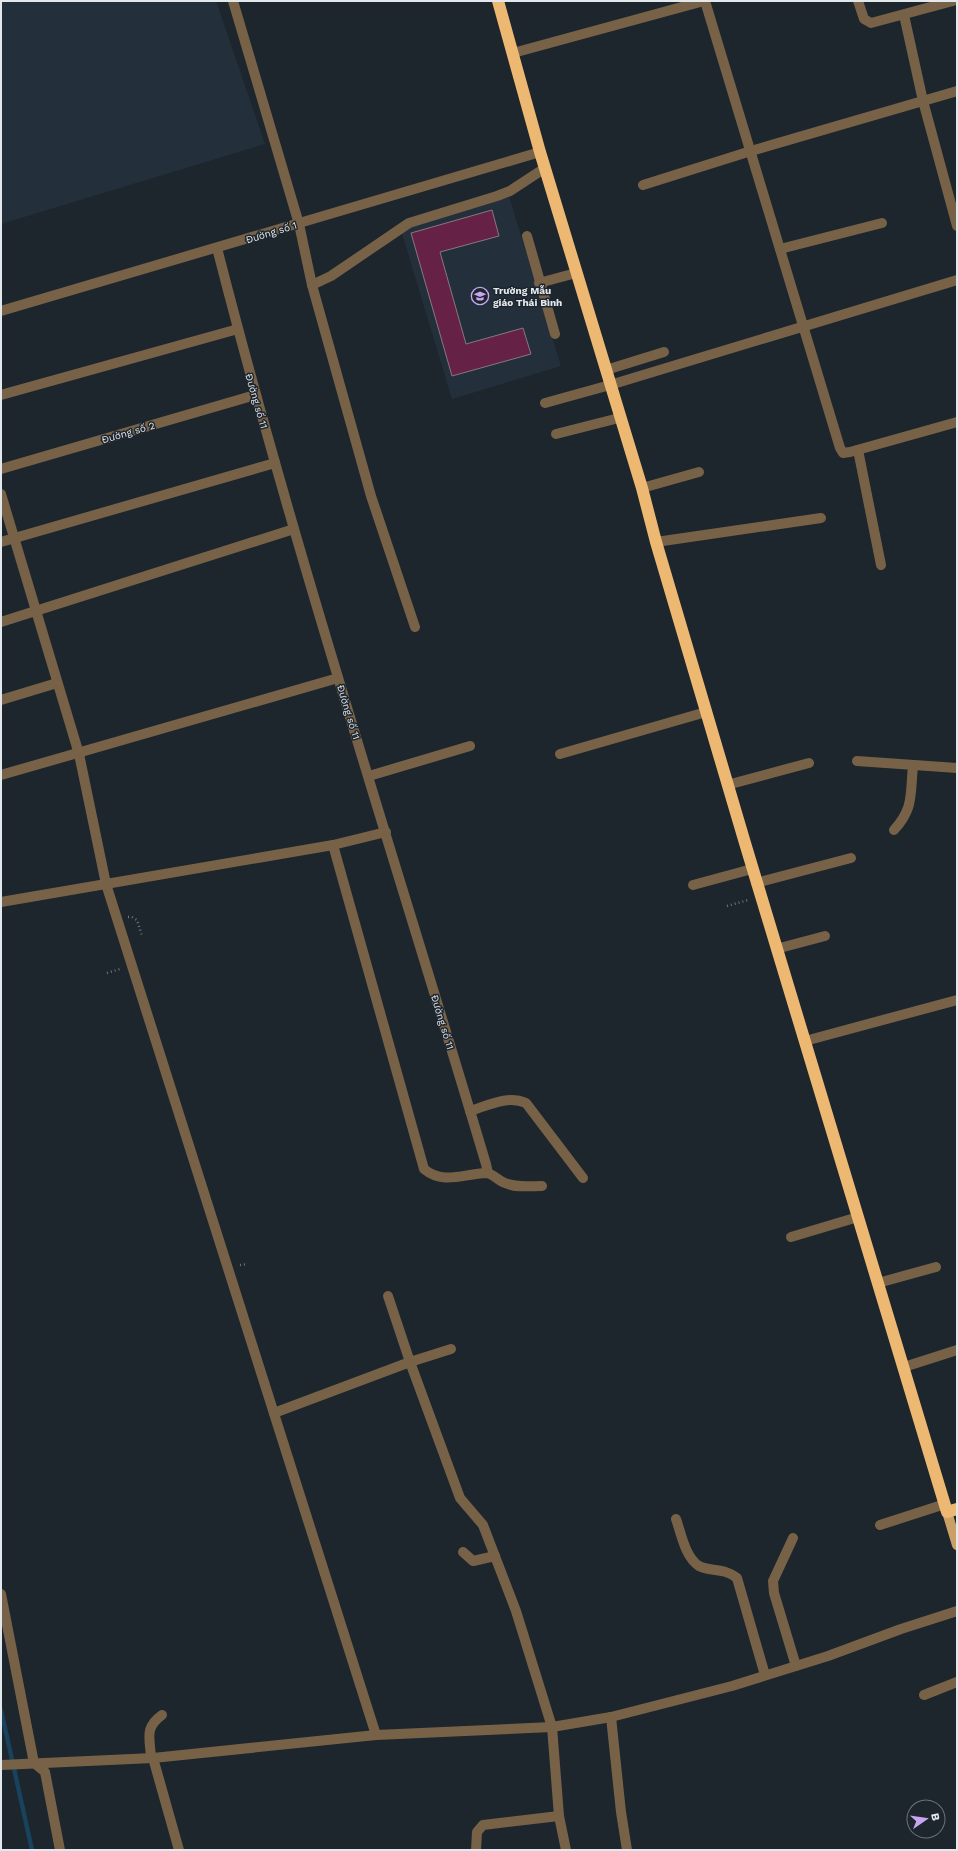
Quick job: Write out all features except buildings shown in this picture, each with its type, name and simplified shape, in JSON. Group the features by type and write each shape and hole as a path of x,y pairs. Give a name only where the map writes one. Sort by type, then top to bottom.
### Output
{"highway":[{"path":"498,1 540,152 606,370 619,418 642,488 656,542 756,883 904,1367 950,1508"}],"main road":[{"path":"950,1508 957,1544"}],"street":[{"path":"233,1 299,224 312,285 371,496 415,627"},
{"path":"513,53 705,1 840,448 843,453 858,450 957,422"},
{"path":"858,1 864,19 871,23 953,1"},
{"path":"904,15 923,101 957,226"},
{"path":"643,185 750,151 957,91"},
{"name":"Đường số 1","path":"1,311 540,152"},
{"path":"312,285 331,276 409,223 497,196 510,190 545,168"},
{"path":"780,248 882,223"},
{"path":"526,236 555,334"},
{"name":"Đường số 11","path":"217,248 255,395 294,529 488,1173"},
{"path":"539,283 576,273"},
{"path":"545,403 610,385 957,280"},
{"path":"1,395 238,329"},
{"path":"606,370 664,352"},
{"name":"Đường số 2","path":"1,469 255,395"},
{"path":"556,434 619,418"},
{"path":"858,450 881,565"},
{"path":"1,542 275,463"},
{"path":"642,488 699,472"},
{"path":"1,494 35,612 79,754 106,884 376,1735"},
{"path":"656,542 821,518"},
{"path":"1,622 294,529"},
{"path":"1,775 79,754 338,678"},
{"path":"1,700 57,683"},
{"path":"560,754 706,712"},
{"path":"369,776 470,746"},
{"path":"857,761 957,768"},
{"path":"727,785 809,763"},
{"path":"894,830 907,814 913,766"},
{"path":"1,902 333,845 386,832"},
{"path":"333,845 424,1169 432,1176 440,1178 488,1173 505,1184 542,1186"},
{"path":"756,883 851,858"},
{"path":"693,885 752,869"},
{"path":"776,949 825,936"},
{"path":"804,1041 957,1000"},
{"path":"470,1110 501,1100 518,1099 526,1103 583,1178"},
{"path":"791,1237 858,1217"},
{"path":"878,1283 936,1267"},
{"path":"388,1296 410,1362 460,1498 483,1525 516,1611 552,1727 559,1816 566,1850"},
{"path":"274,1412 410,1362 451,1349"},
{"path":"904,1367 957,1350"},
{"path":"880,1525 950,1508"},
{"path":"676,1518 689,1554 699,1566 730,1573 737,1578 765,1676"},
{"path":"793,1538 773,1581 774,1594 796,1666"},
{"path":"463,1552 473,1561 495,1556"},
{"path":"1,1594 29,1763"},
{"path":"1,1764 152,1758 376,1735 552,1727 610,1717 765,1676 957,1611"},
{"path":"924,1695 957,1682"},
{"path":"162,1715 153,1722 150,1728 152,1758 179,1850"},
{"path":"610,1717 627,1850"},
{"path":"29,1763 45,1772 60,1850"},
{"path":"476,1850 477,1832 483,1825 559,1816"}],"path":[{"path":"726,906 760,896"},
{"path":"118,919 134,918 137,920 142,936"}],"shaded area":[{"path":"1,1 216,1 265,144 1,224"},
{"name":"Trường Mẫu giáo Thái Bình","path":"508,193 561,366 452,399 400,227"}],"waterway":[{"path":"1,1710 32,1850"}],"place":[{"name":"Trường Mẫu giáo Thái Bình","path":"480,296"}]}
